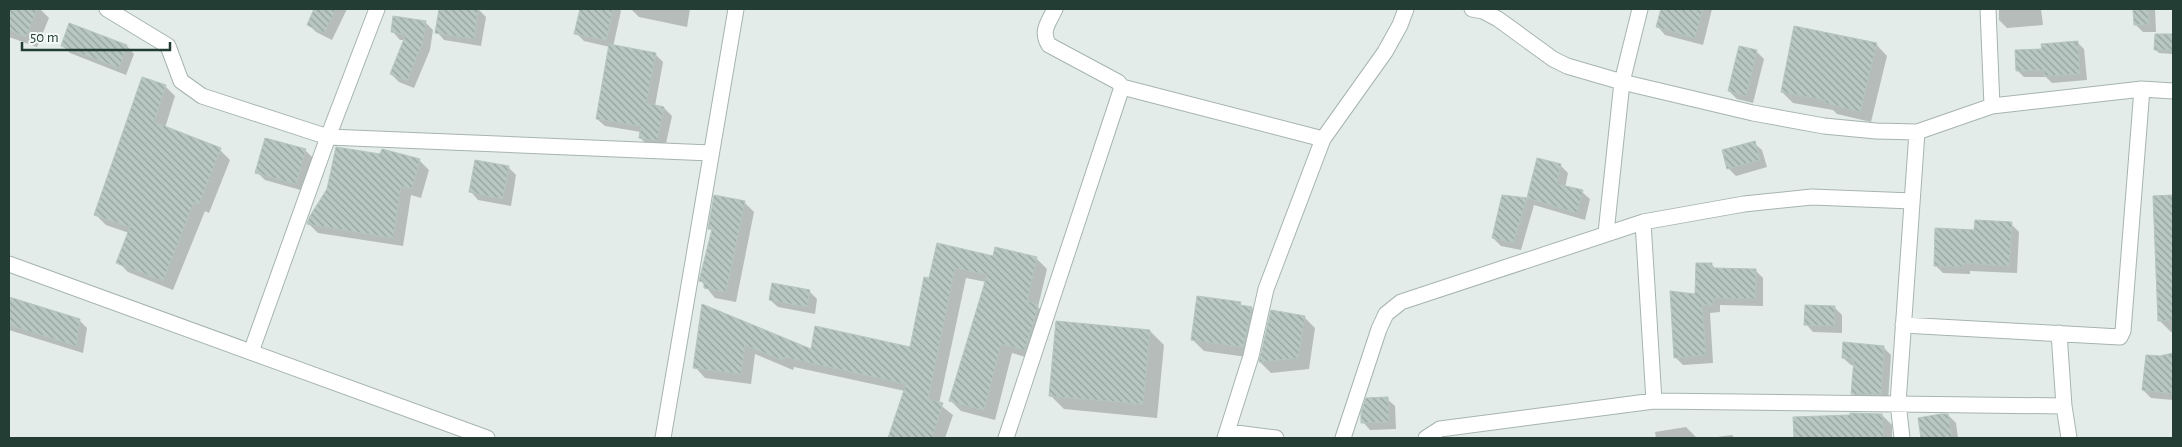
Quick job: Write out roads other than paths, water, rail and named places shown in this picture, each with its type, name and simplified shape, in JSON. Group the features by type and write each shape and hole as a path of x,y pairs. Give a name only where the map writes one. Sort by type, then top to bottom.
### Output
{"street":[{"path":"107,9 168,46 181,81 202,96 328,137 711,152"},
{"path":"251,352 328,137 377,9"},
{"path":"663,438 736,9"},
{"path":"1055,9 1044,32 1044,38 1049,45 1118,82 1122,87 1324,139"},
{"path":"1276,438 1227,435 1251,356 1266,289 1324,139 1385,52 1400,25 1406,9"},
{"path":"1472,9 1483,11 1498,19 1553,59 1568,66 1622,82 1753,113 1824,126 1876,131 1917,132 1992,106 2142,89 2173,91"},
{"path":"1606,233 1622,82 1640,9"},
{"path":"1988,9 1992,106"},
{"path":"1006,438 1122,87"},
{"path":"1903,325 2059,333 2114,338 2120,336 2123,331 2142,89"},
{"path":"1902,438 1898,403 1917,132"},
{"path":"1343,438 1379,329 1386,314 1401,302 1643,222 1744,204 1812,197 1912,201"},
{"path":"1643,222 1654,401"},
{"path":"9,264 487,438"},
{"path":"2059,333 2068,438"},
{"path":"1426,438 1440,430 1654,401 2064,406"}]}
